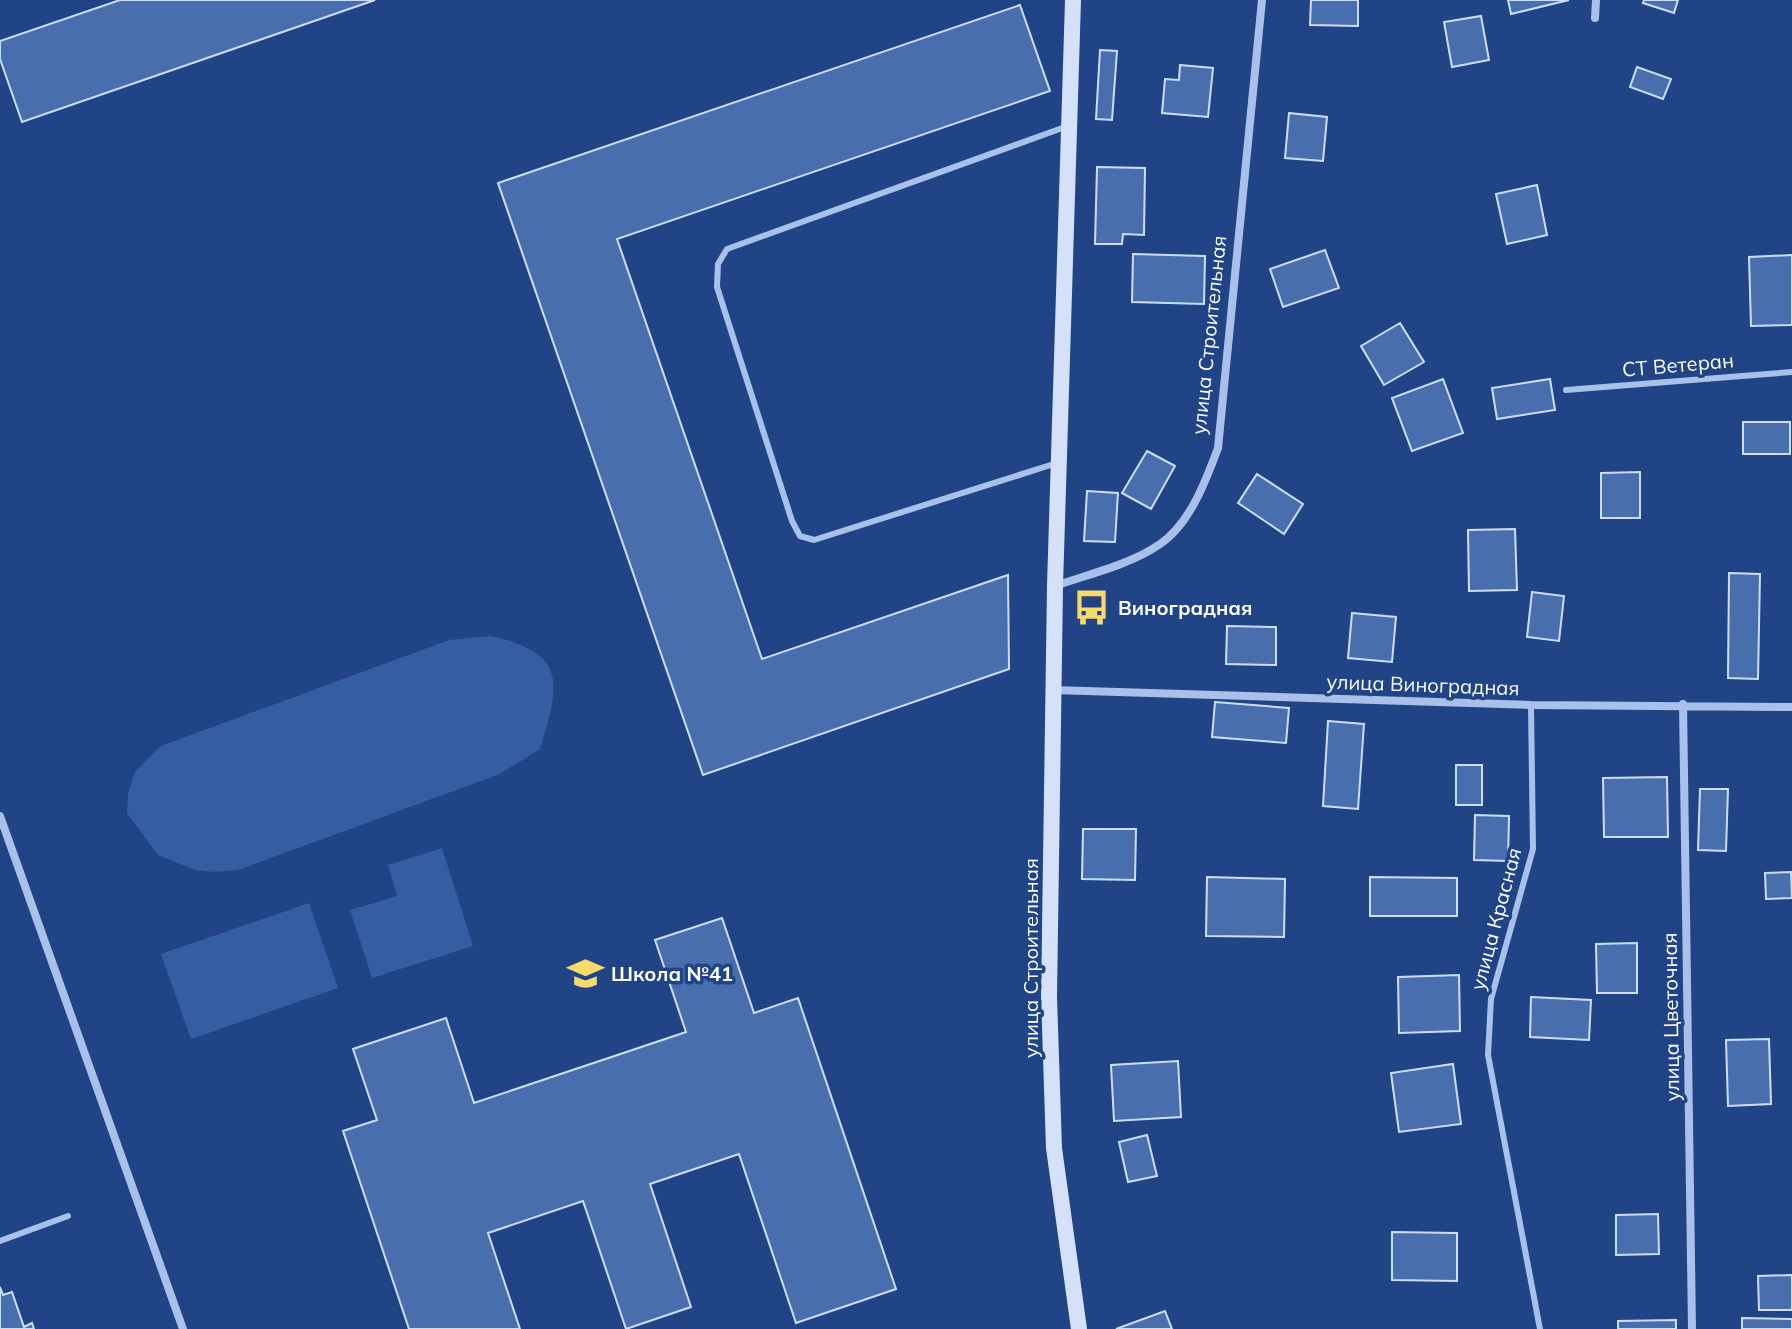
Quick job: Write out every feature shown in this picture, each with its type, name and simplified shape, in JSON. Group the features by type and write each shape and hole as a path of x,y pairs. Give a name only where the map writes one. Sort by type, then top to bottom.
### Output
{"street":[{"name":"улица Строительная","path":"1073,0 1055,586 1049,997 1054,1148 1079,1329"},
{"name":"улица Строительная","path":"1055,586 1128,560 1162,543 1191,510 1218,448 1262,0"},
{"path":"1595,18 1596,0"},
{"name":"улица Виноградная","path":"1053,690 1531,705 1792,707"},
{"name":"улица Цветочная","path":"1683,704 1692,1329"},
{"path":"0,816 183,1329"}],"lane":[{"path":"1059,462 814,540 800,536 792,521 717,287 718,264 727,249 1069,126"},
{"name":"СТ Ветеран","path":"1566,390 1792,372"},
{"name":"улица Красная","path":"1531,705 1533,849 1491,999 1488,1055 1540,1329"},
{"path":"0,1241 68,1216"}],"shaded area":[{"path":"491,636 516,643 546,662 554,689 540,749 500,774 238,870 195,870 158,855 127,813 128,794 135,772 161,746 449,640"},
{"path":"442,848 473,946 372,978 350,910 397,896 388,865"},
{"path":"309,903 338,988 191,1039 161,954"}],"building":[{"path":"120,0 375,0 22,122 0,59 0,41"},
{"path":"1311,0 1358,0 1358,26 1310,25"},
{"path":"1508,0 1569,0 1511,14"},
{"path":"1644,0 1678,0 1674,13 1643,3"},
{"path":"1020,5 1050,91 617,239 762,659 1008,575 1009,669 703,775 498,183"},
{"path":"1481,16 1489,60 1452,67 1444,22"},
{"path":"1100,50 1117,51 1112,120 1096,119"},
{"path":"1180,65 1213,68 1208,117 1162,113 1165,79 1179,80"},
{"path":"1637,67 1671,79 1663,99 1630,87"},
{"path":"1289,113 1327,117 1323,161 1285,158"},
{"path":"1097,167 1145,168 1144,235 1123,234 1122,244 1095,244"},
{"path":"1537,185 1547,235 1507,244 1496,194"},
{"path":"1325,250 1339,288 1283,307 1270,269"},
{"path":"1133,254 1205,256 1204,304 1132,302"},
{"path":"1792,255 1792,325 1751,326 1749,257"},
{"path":"1400,323 1424,362 1384,385 1361,346"},
{"path":"1443,379 1463,433 1412,451 1392,398"},
{"path":"1550,379 1555,410 1497,419 1492,388"},
{"path":"1743,422 1790,422 1790,454 1743,454"},
{"path":"1147,451 1175,466 1151,509 1122,493"},
{"path":"1640,472 1640,518 1601,518 1601,473"},
{"path":"1257,474 1303,504 1284,534 1238,503"},
{"path":"1087,491 1118,493 1115,542 1084,541"},
{"path":"1515,529 1517,590 1469,591 1468,530"},
{"path":"1729,573 1760,574 1758,679 1728,678"},
{"path":"1532,592 1564,596 1559,641 1527,637"},
{"path":"1352,613 1396,617 1392,662 1348,658"},
{"path":"1227,626 1276,627 1276,665 1226,664"},
{"path":"1215,702 1289,708 1286,743 1212,737"},
{"path":"1328,721 1364,724 1358,809 1323,806"},
{"path":"1456,765 1482,765 1482,805 1456,805"},
{"path":"1667,777 1668,837 1604,837 1603,778"},
{"path":"1700,789 1728,789 1726,851 1698,850"},
{"path":"1475,815 1509,816 1508,861 1474,860"},
{"path":"1083,829 1136,829 1135,880 1082,879"},
{"path":"1791,872 1792,898 1766,899 1765,873"},
{"path":"1207,877 1285,879 1284,937 1206,936"},
{"path":"1370,877 1457,878 1457,916 1370,916"},
{"name":"Школа №41","path":"722,918 754,1013 798,998 896,1289 796,1323 739,1154 650,1184 691,1307 626,1329 583,1201 488,1233 520,1329 409,1329 343,1131 377,1120 353,1049 446,1018 474,1103 686,1032 655,940"},
{"path":"1637,943 1637,993 1597,993 1596,944"},
{"path":"1459,975 1460,1031 1399,1033 1398,977"},
{"path":"1531,997 1591,1000 1589,1040 1530,1037"},
{"path":"1769,1039 1771,1104 1728,1106 1726,1040"},
{"path":"1178,1061 1181,1117 1114,1121 1111,1065"},
{"path":"1453,1064 1461,1124 1399,1132 1391,1073"},
{"path":"1147,1135 1157,1176 1128,1182 1119,1142"},
{"path":"1658,1214 1659,1254 1616,1255 1616,1215"},
{"path":"1392,1232 1457,1233 1457,1281 1392,1280"},
{"path":"1792,1275 1792,1310 1759,1310 1758,1276"},
{"path":"0,1287 3,1295 12,1292 24,1327 32,1323 34,1329 0,1329"},
{"path":"1165,1311 1172,1329 1116,1329"},
{"path":"1742,1318 1792,1319 1792,1329 1742,1329"},
{"path":"1676,1320 1676,1329 1618,1329 1618,1321"}],"place":[{"name":"Виноградная","path":"1092,608"},
{"name":"Школа №41","path":"585,974"}]}
